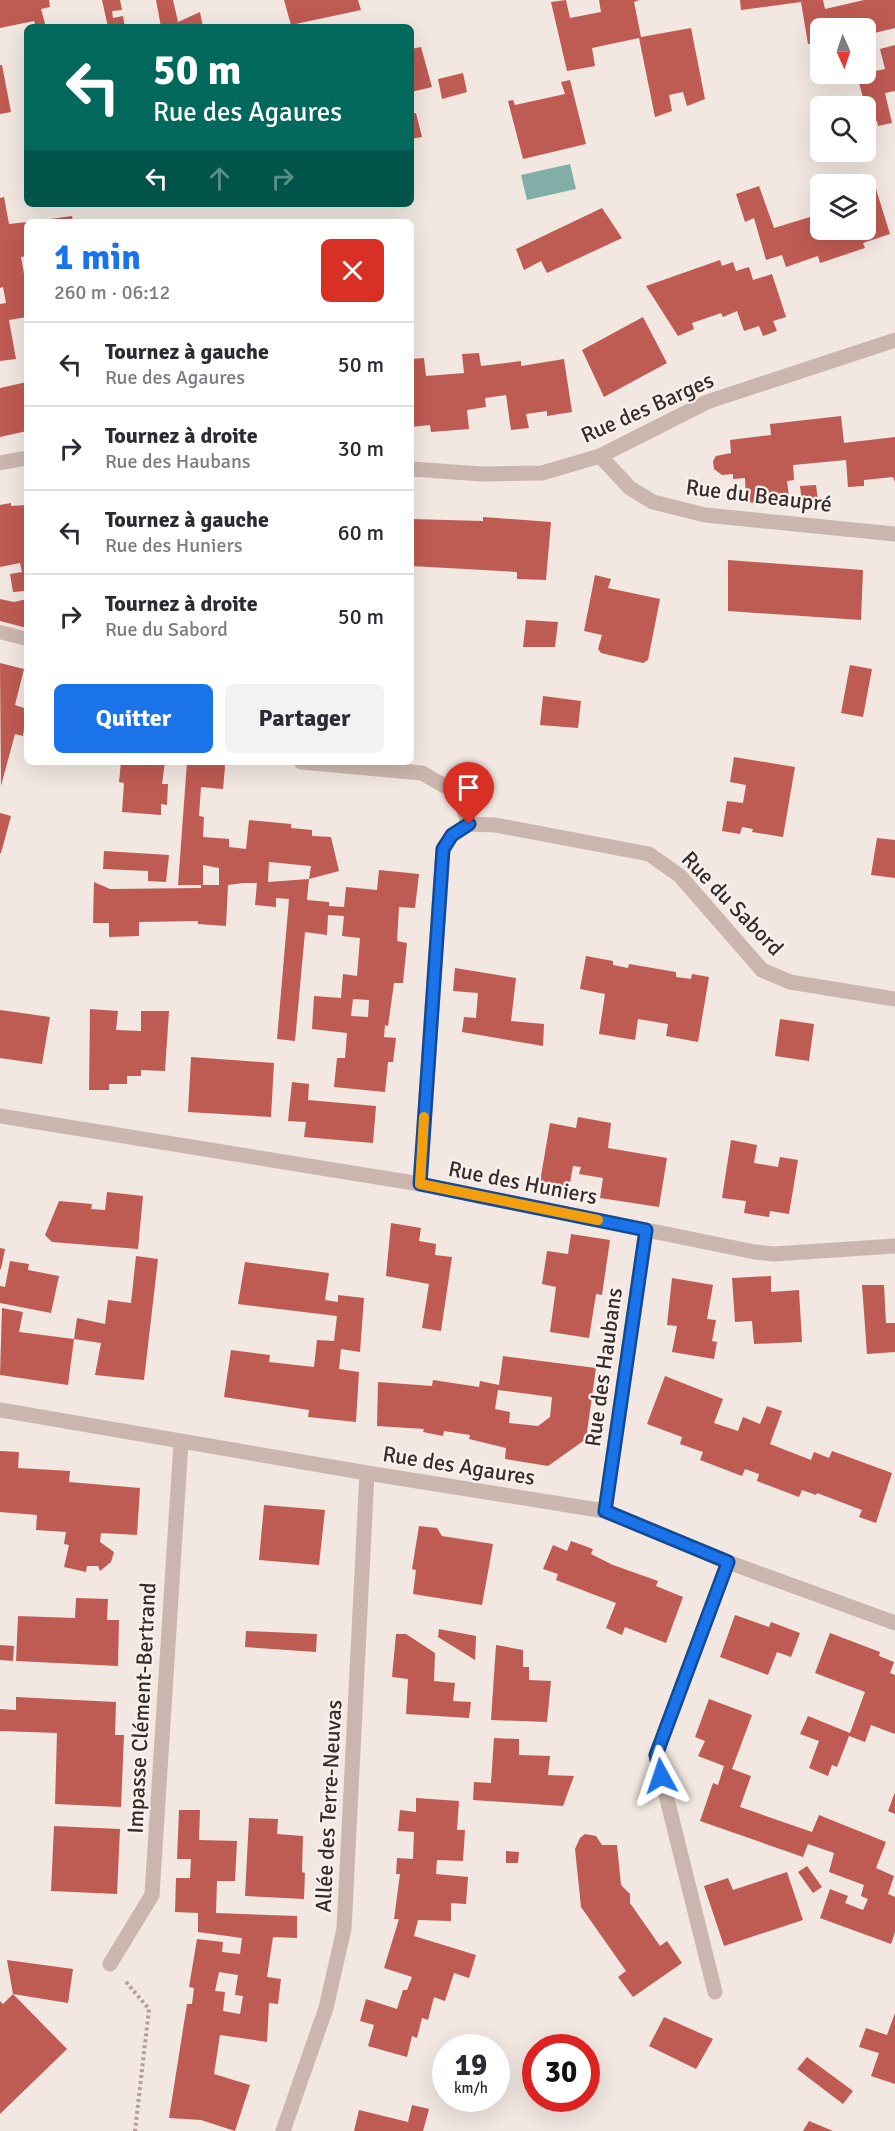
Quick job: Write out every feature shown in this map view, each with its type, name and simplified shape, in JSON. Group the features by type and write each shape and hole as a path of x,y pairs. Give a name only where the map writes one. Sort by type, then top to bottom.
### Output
{"street":[{"name":"Rue des Barges","path":"414,470 482,474 542,473 600,456 707,402 895,340"},
{"name":"Rue du Beaupré","path":"600,456 630,488 653,502 705,515 895,534"},
{"path":"0,463 24,459"},
{"path":"334,765 422,773 458,793 469,824 452,835 443,849 420,1184"},
{"name":"Rue du Sabord","path":"469,824 495,825 649,854 680,876 762,970 790,982 895,999"},
{"name":"Rue des Huniers","path":"0,1116 420,1184 774,1254 895,1246"},
{"name":"Rue des Haubans","path":"605,1511 646,1230"},
{"name":"Rue des Agaures","path":"0,1410 605,1511 728,1562 895,1623"},
{"name":"Impasse Clément-Bertrand","path":"110,1964 152,1895 181,1442"},
{"name":"Allée des Terre-Neuvas","path":"283,2131 326,2008 344,1929 367,1473"},
{"path":"715,1992 656,1755 728,1562"}],"lane":[{"path":"0,632 24,638"}],"path":[{"path":"110,1964 149,2009 135,2131"}],"water":[{"path":"570,164 576,189 527,200 521,175"}],"building":[{"path":"0,0 49,0 50,7 41,9 45,24 35,24 34,21 0,28"},
{"path":"102,0 120,0 122,10 112,11 113,18 123,16 124,24 107,24"},
{"path":"156,0 173,0 178,22 200,12 202,24 160,24"},
{"path":"284,0 358,0 361,10 296,24 291,24"},
{"path":"566,0 570,18 601,12 599,0 639,0 634,2 641,37 691,28 705,99 687,106 683,92 669,95 672,111 655,117 639,38 592,48 595,66 567,71 551,2"},
{"path":"740,0 823,0 825,9 864,0 895,0 895,28 876,33 876,18 810,18 810,44 808,44 801,2 741,10"},
{"path":"895,45 895,91 885,93 892,123 878,126 876,96 862,96 859,84 876,84 876,71 885,69 880,49"},
{"path":"421,47 432,87 414,91 414,48"},
{"path":"0,65 2,65 11,112 0,114"},
{"path":"463,73 467,92 442,99 438,79"},
{"path":"570,80 586,144 523,159 508,101 513,100 515,105 565,94 561,82"},
{"path":"414,113 416,113 422,137 414,138"},
{"path":"759,186 774,228 810,217 810,240 872,240 863,243 865,248 820,263 818,256 786,267 782,255 766,260 754,218 745,222 736,194"},
{"path":"876,189 890,234 876,239"},
{"path":"4,197 9,224 24,222 24,256 21,257 24,274 24,318 9,320 16,359 0,361 0,304 6,303 3,287 0,288 0,198"},
{"path":"602,208 622,238 547,273 541,261 524,270 516,249"},
{"path":"72,216 72,219 50,219"},
{"path":"720,260 722,266 733,262 736,271 749,267 753,280 772,274 786,317 773,321 777,331 763,336 759,326 744,331 737,311 723,317 721,313 692,323 694,329 678,336 646,286"},
{"path":"643,317 667,363 604,397 582,350"},
{"path":"479,353 481,366 521,361 521,366 564,359 572,412 547,416 547,411 526,414 529,428 511,430 506,395 485,398 486,407 467,410 469,429 431,432 430,425 414,427 414,359 424,358 426,376 464,373 462,354"},
{"path":"24,383 24,432 0,437 0,388"},
{"path":"841,416 844,443 895,437 895,482 893,477 864,480 864,486 848,487 846,460 793,465 794,480 787,481 790,505 771,504 746,502 745,478 733,479 733,474 722,475 714,469 713,461 716,456 731,453 730,440 771,435 770,424"},
{"path":"816,485 818,501 802,503 800,486"},
{"path":"11,503 11,506 24,505 24,591 13,592 10,574 22,572 20,563 0,567 0,505"},
{"path":"483,517 551,522 546,580 517,579 517,572 414,566 414,519 483,521"},
{"path":"728,560 863,570 861,620 728,611"},
{"path":"595,575 611,579 608,588 660,599 648,660 643,663 601,653 598,649 602,635 584,631"},
{"path":"0,599 14,602 24,600 24,627 0,621"},
{"path":"526,620 558,622 555,647 523,647"},
{"path":"0,663 24,669 15,705 24,708 23,736 15,734 1,786"},
{"path":"850,665 872,669 863,717 841,713"},
{"path":"543,696 581,701 578,728 540,725"},
{"path":"734,757 795,767 783,837 752,832 753,829 742,827 740,834 722,831 727,801 743,803 746,785 730,782"},
{"path":"121,765 165,765 162,784 168,784 167,805 161,804 161,815 122,812 124,783 119,782"},
{"path":"187,765 225,765 223,789 201,787 199,816 204,817 203,837 229,839 229,847 246,849 249,820 291,824 291,828 312,830 312,836 331,837 339,871 309,879 307,900 329,902 329,906 344,907 346,887 377,890 379,870 419,874 415,908 399,907 397,941 407,943 403,983 394,983 388,1026 385,1025 384,1037 396,1038 393,1062 388,1062 385,1092 334,1087 337,1058 345,1058 347,1033 312,1029 314,996 341,998 343,974 357,976 360,938 342,936 344,916 328,915 327,935 305,932 295,1041 277,1039 289,899 276,898 276,907 255,905 257,883 243,883 228,885 226,926 198,924 198,921 139,922 139,936 109,937 109,923 93,923 94,882 110,889 201,888 201,885 178,885","holes":["269,862 311,866 309,879 268,882","203,865 219,868 219,885 203,885","353,999 369,1000 368,1017 351,1016"]},
{"path":"0,813 11,816 1,853 0,853"},
{"path":"877,838 895,840 895,878 871,875"},
{"path":"104,851 169,855 166,882 148,881 148,871 103,869"},
{"path":"586,956 613,961 613,965 628,968 629,964 676,972 676,977 691,979 692,974 709,977 698,1042 666,1036 668,1024 638,1019 635,1040 599,1034 605,994 580,989"},
{"path":"455,968 516,978 511,1021 544,1024 543,1046 462,1032 464,1017 476,1018 478,993 453,991"},
{"path":"90,1009 118,1011 116,1030 141,1031 141,1011 169,1011 165,1071 141,1070 141,1076 127,1076 127,1084 109,1084 109,1090 89,1090"},
{"path":"0,1010 50,1017 42,1064 0,1058"},
{"path":"780,1019 814,1024 809,1061 775,1056"},
{"path":"191,1057 274,1063 271,1117 188,1112"},
{"path":"292,1082 309,1084 308,1100 376,1106 373,1143 304,1137 306,1122 288,1121"},
{"path":"578,1117 611,1123 608,1148 667,1158 659,1207 600,1198 603,1178 579,1174 581,1167 573,1166 569,1188 540,1182 550,1123 576,1128"},
{"path":"731,1140 757,1145 754,1163 778,1167 780,1157 798,1160 789,1214 770,1211 769,1217 744,1213 746,1201 722,1198"},
{"path":"107,1192 143,1196 138,1249 52,1242 45,1235 59,1201 92,1204 91,1209 105,1210"},
{"path":"391,1223 421,1228 419,1241 436,1244 435,1255 452,1257 441,1331 422,1328 429,1284 386,1276"},
{"path":"571,1234 610,1240 602,1295 596,1294 589,1338 550,1332 556,1287 542,1284 547,1251 568,1254"},
{"path":"0,1248 5,1249 1,1269 0,1269"},
{"path":"136,1256 158,1259 144,1380 95,1375 101,1343 74,1339 77,1318 105,1324 108,1300 131,1303"},
{"path":"10,1261 29,1264 28,1270 59,1276 51,1313 0,1303 0,1286 5,1287"},
{"path":"245,1262 329,1273 325,1300 338,1302 338,1295 364,1298 360,1352 341,1349 339,1369 359,1372 356,1422 308,1417 309,1410 224,1397 231,1350 270,1355 269,1362 314,1367 317,1340 334,1341 337,1316 238,1304"},
{"path":"771,1276 771,1292 799,1290 802,1342 754,1344 752,1321 735,1322 732,1278"},
{"path":"672,1278 713,1285 707,1319 716,1320 712,1341 717,1342 714,1359 672,1352 677,1326 667,1325"},
{"path":"862,1285 884,1285 886,1323 895,1323 895,1352 867,1354"},
{"path":"2,1308 23,1312 19,1332 74,1339 68,1385 0,1375"},
{"path":"503,1356 596,1368 586,1439 548,1466 505,1459 506,1448 469,1439 470,1435 444,1431 443,1436 423,1432 424,1429 377,1426 378,1382 432,1386 433,1380 479,1387 480,1381 499,1385","holes":["498,1390 552,1397 550,1417 538,1426 509,1423 510,1412 495,1409"]},
{"path":"665,1376 723,1399 714,1423 738,1431 743,1417 760,1424 767,1406 782,1411 770,1444 811,1460 814,1452 829,1458 832,1451 892,1473 876,1523 859,1517 862,1510 817,1493 816,1495 802,1490 799,1497 757,1481 759,1474 745,1469 742,1476 700,1460 703,1452 680,1444 682,1437 647,1424"},
{"path":"0,1451 19,1452 18,1468 70,1471 69,1482 140,1488 137,1535 101,1533 100,1542 114,1552 111,1562 100,1571 98,1566 87,1566 86,1572 64,1567 69,1545 64,1544 66,1532 36,1530 37,1515 0,1512"},
{"path":"264,1505 325,1510 319,1565 259,1560"},
{"path":"419,1526 437,1528 442,1536 493,1544 482,1605 413,1594 416,1570 412,1569"},
{"path":"571,1541 593,1549 591,1554 613,1565 658,1581 656,1586 683,1597 666,1643 625,1627 622,1635 606,1628 616,1603 556,1580 558,1574 543,1569 553,1545 567,1551"},
{"path":"76,1598 108,1599 107,1620 119,1620 118,1666 16,1661 18,1616 75,1618"},
{"path":"735,1615 769,1627 771,1622 800,1633 791,1657 777,1652 768,1675 720,1657"},
{"path":"439,1629 476,1636 475,1660 438,1637"},
{"path":"246,1631 317,1634 316,1652 245,1647"},
{"path":"830,1633 880,1652 879,1656 894,1662 890,1673 895,1675 895,1734 871,1725 865,1742 849,1736 837,1767 832,1765 828,1776 809,1768 819,1741 800,1734 808,1716 850,1733 865,1692 815,1673"},
{"path":"396,1634 406,1634 435,1653 434,1681 455,1683 453,1701 471,1702 469,1718 406,1714 408,1679 392,1677"},
{"path":"0,1645 14,1646 13,1661 0,1660"},
{"path":"496,1645 523,1650 523,1667 529,1667 529,1680 551,1681 547,1722 491,1720"},
{"path":"16,1697 116,1702 115,1735 124,1735 121,1807 55,1804 57,1733 0,1731 0,1709 16,1710"},
{"path":"709,1699 752,1715 732,1769 751,1776 740,1807 812,1832 819,1815 886,1842 876,1868 894,1876 888,1894 895,1897 895,1932 891,1944 820,1918 830,1889 848,1896 845,1903 863,1910 868,1899 861,1896 864,1885 829,1872 834,1853 808,1844 803,1857 700,1821 713,1783 718,1785 724,1766 698,1756 705,1741 695,1737"},
{"path":"494,1738 519,1739 519,1755 550,1756 548,1775 574,1776 563,1806 473,1800 474,1782 491,1783"},
{"path":"895,1792 895,1814 888,1811"},
{"path":"416,1798 459,1801 457,1830 465,1830 463,1861 437,1860 436,1874 468,1877 466,1904 451,1903 451,1921 418,1920 414,1936 476,1955 469,1978 454,1973 445,2001 434,1997 428,2020 422,2018 417,2038 412,2036 407,2057 368,2046 374,2025 360,2021 366,1999 397,2009 403,1990 407,1990 412,1977 384,1968 399,1919 394,1919 400,1874 396,1874 397,1858 413,1859 414,1832 398,1831 400,1810 416,1812"},
{"path":"179,1810 200,1810 199,1840 237,1841 235,1881 217,1881 216,1913 297,1916 297,1938 273,1937 267,1977 281,1979 278,2004 269,2003 267,2042 220,2035 214,2074 250,2085 235,2131 201,2120 169,2118 187,2004 192,2004 194,1988 189,1987 197,1939 223,1942 222,1952 240,1954 242,1938 198,1932 198,1913 175,1912 176,1878 190,1878 191,1859 177,1859","holes":["219,1972 238,1975 235,1995 243,1996 240,2014 223,2011 225,1992 215,1991"]},
{"path":"249,1818 278,1819 277,1834 303,1836 304,1899 245,1896"},
{"path":"54,1826 120,1829 117,1894 51,1891"},
{"path":"585,1834 596,1836 602,1845 617,1845 621,1885 630,1894 630,1903 660,1946 667,1941 682,1963 633,1997 618,1977 626,1971 581,1907 575,1849 580,1838"},
{"path":"506,1851 519,1852 518,1863 506,1863"},
{"path":"807,1866 822,1887 813,1893 798,1872"},
{"path":"787,1872 803,1920 724,1946 704,1886 728,1878 733,1890"},
{"path":"7,1960 73,1969 68,2003 13,1994"},
{"path":"13,1994 67,2049 0,2114 0,2001 3,2004"},
{"path":"895,2013 895,2084 871,2076 879,2053 859,2047 866,2028 887,2035"},
{"path":"664,2017 713,2039 696,2069 649,2046"},
{"path":"807,2057 853,2091 843,2104 797,2069"},
{"path":"412,2105 429,2109 423,2131 354,2131 359,2110 408,2122"},
{"path":"809,2121 833,2131 803,2131"}],"slow traffic":[{"path":"424,1117 420,1184 598,1220"}],"route":[{"path":"469,824 452,835 443,849 420,1184 646,1230 605,1511 728,1562 656,1755 661,1776"}]}
